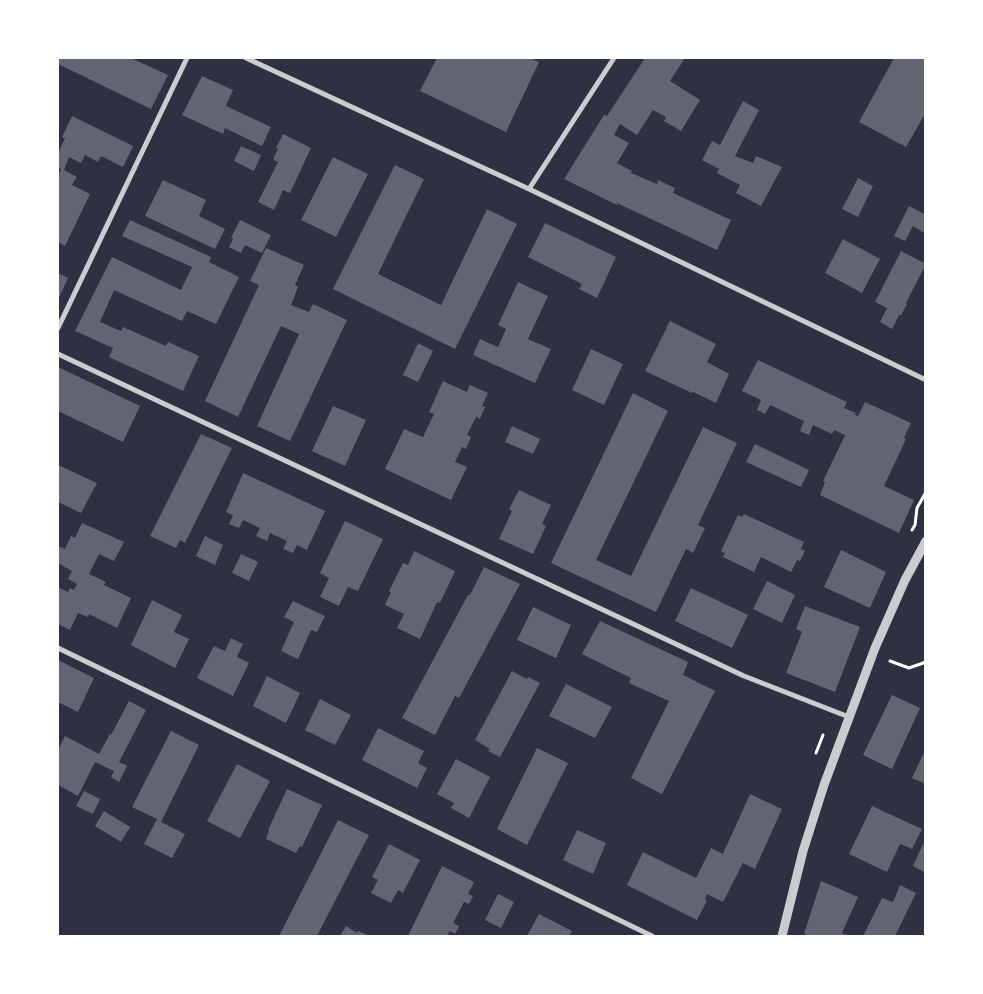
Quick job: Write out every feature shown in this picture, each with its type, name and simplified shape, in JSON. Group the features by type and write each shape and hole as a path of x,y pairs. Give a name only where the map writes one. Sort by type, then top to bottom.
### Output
{"street":[{"path":"58,328 187,58"},
{"path":"246,58 529,189 926,380"},
{"path":"529,189 614,58"},
{"path":"58,354 744,676 850,717"},
{"path":"782,936 803,851 824,785 884,626 905,580 926,541"},
{"path":"58,648 652,936"}],"path":[{"path":"890,661 909,668 926,662"}],"building":[{"path":"58,58 131,58 168,75 151,109 58,64"},
{"path":"437,58 529,58 539,62 506,132 420,91"},
{"path":"645,58 685,58 670,81 700,100 681,131 664,121 666,117 653,110 637,135 620,124 614,135 629,143 617,163 632,171 631,173 657,184 658,180 675,188 673,193 731,220 717,250 564,179 604,115 607,116"},
{"path":"894,58 926,58 926,112 906,147 859,122"},
{"path":"202,76 233,90 226,106 271,127 262,146 225,128 223,134 182,115"},
{"path":"743,101 759,110 735,156 753,163 756,156 782,167 761,206 736,193 740,185 717,173 719,169 702,160 712,141 720,145"},
{"path":"72,116 133,146 123,167 101,156 98,162 85,155 81,163 69,157 64,170 77,177 72,185 90,194 65,246 58,242 58,176 61,169 58,168 58,153 65,138 62,137"},
{"path":"283,134 311,148 290,193 283,190 274,210 258,202 278,162 273,159"},
{"path":"241,146 261,155 254,171 234,161"},
{"path":"333,157 368,174 336,237 301,220"},
{"path":"395,165 424,179 378,274 441,305 487,209 517,224 455,349 333,289"},
{"path":"858,178 873,186 858,217 842,209"},
{"path":"163,180 206,200 199,216 225,229 215,249 145,216"},
{"path":"909,206 926,215 926,234 913,226 905,241 894,236"},
{"path":"130,220 211,257 209,262 239,277 216,324 187,311 182,321 114,290 100,322 121,331 123,327 166,346 168,342 199,356 183,391 109,357 113,348 75,331 112,257 181,290 192,267 122,236"},
{"path":"240,220 271,235 262,253 245,245 241,253 229,247 233,239 231,238"},
{"path":"545,223 616,257 597,298 579,289 582,284 528,257"},
{"path":"843,239 880,259 862,293 825,273"},
{"path":"266,248 304,265 295,285 298,287 291,305 309,312 313,304 347,320 290,441 257,426 299,334 281,326 238,417 205,401 259,285 250,281"},
{"path":"901,251 926,264 907,304 892,329 880,322 887,308 875,302"},
{"path":"58,273 68,278 58,300"},
{"path":"518,282 548,296 528,339 551,349 535,383 473,355 480,339 498,347 506,329 498,325"},
{"path":"670,321 716,344 707,362 729,374 716,403 645,371"},
{"path":"418,343 433,351 418,382 403,375"},
{"path":"591,349 623,364 604,405 572,390"},
{"path":"758,360 847,402 844,408 856,413 855,415 858,416 865,402 911,423 904,438 906,439 884,486 914,500 899,533 820,495 825,482 823,481 845,435 834,430 832,434 813,425 809,435 800,431 804,421 770,405 765,414 757,410 761,400 742,391"},
{"path":"58,367 140,406 123,442 58,411"},
{"path":"443,381 467,392 470,385 488,393 482,406 485,407 480,419 476,417 467,435 471,437 466,449 462,447 455,462 467,467 451,500 385,469 404,429 423,437 434,414 429,412"},
{"path":"633,393 668,411 596,560 631,576 703,427 737,443 698,525 705,528 693,553 686,549 656,612 551,563"},
{"path":"333,406 366,420 345,466 312,451"},
{"path":"512,426 540,439 533,454 505,442"},
{"path":"201,434 232,448 185,543 180,540 176,548 150,536"},
{"path":"755,444 809,470 801,487 746,462"},
{"path":"58,465 97,483 81,513 58,502"},
{"path":"243,473 325,511 307,550 297,545 293,553 283,549 287,541 270,533 267,541 256,536 260,528 243,520 239,528 229,524 233,515 226,512"},
{"path":"519,490 551,505 542,524 546,526 533,554 499,539 512,511 509,509"},
{"path":"744,514 804,542 801,549 805,551 800,561 797,560 791,572 761,557 754,572 723,557 725,553 721,551 738,515 742,517"},
{"path":"345,521 383,539 358,591 348,587 339,606 320,597 329,578 320,573"},
{"path":"82,523 124,542 114,561 99,554 89,574 106,582 104,585 131,598 117,628 89,614 88,617 78,613 70,630 58,624 58,587 68,592 70,588 74,590 77,584 68,579 72,571 58,563 58,546 65,549 71,536 75,538"},
{"path":"205,536 223,545 215,565 196,556"},
{"path":"841,550 886,572 870,608 824,587"},
{"path":"414,551 455,571 440,603 437,602 420,639 397,628 404,614 385,605 391,592 389,591 403,563 408,565"},
{"path":"241,554 258,562 249,581 232,573"},
{"path":"484,567 520,584 459,698 455,696 435,735 402,718"},
{"path":"767,581 795,595 782,623 753,609"},
{"path":"691,588 748,615 732,648 675,621"},
{"path":"152,600 182,615 174,632 189,639 175,668 131,645"},
{"path":"293,601 325,616 317,632 311,630 298,659 281,651 294,622 284,617"},
{"path":"805,606 860,627 835,692 786,673 802,632 796,629"},
{"path":"533,607 571,625 556,658 517,640"},
{"path":"600,621 688,662 683,675 715,691 662,794 631,778 669,701 629,683 631,678 582,654"},
{"path":"231,638 243,644 237,657 249,663 233,696 197,678 214,646 225,651"},
{"path":"58,660 94,678 78,712 58,702"},
{"path":"512,671 540,683 500,757 488,751 490,749 475,740"},
{"path":"267,676 300,693 286,723 253,706"},
{"path":"566,684 612,707 595,738 549,716"},
{"path":"892,695 920,708 892,769 863,755"},
{"path":"320,699 351,715 335,745 305,730"},
{"path":"129,701 146,710 119,762 127,766 119,782 111,777 114,771 95,762 78,796 58,785 58,750 65,736 99,754"},
{"path":"378,728 424,751 418,763 427,768 417,788 362,760"},
{"path":"171,731 199,745 161,822 185,834 172,858 144,844 157,819 132,807"},
{"path":"537,748 568,763 527,845 497,829"},
{"path":"926,748 926,784 912,778"},
{"path":"456,759 490,777 469,818 451,808 454,803 437,794"},
{"path":"237,764 270,781 240,838 207,821"},
{"path":"287,789 322,805 302,847 300,846 296,853 266,839 268,830"},
{"path":"84,791 100,799 93,814 76,806"},
{"path":"750,794 782,809 755,869 743,863 723,902 707,894 705,900 707,901 697,920 627,885 643,852 696,878 711,848 723,854"},
{"path":"872,806 922,829 912,849 900,844 887,872 849,854"},
{"path":"104,811 130,827 121,842 95,826"},
{"path":"338,820 369,835 317,936 279,936"},
{"path":"577,830 606,843 593,874 563,860"},
{"path":"389,844 420,860 403,893 398,890 391,903 371,893 378,880 372,877"},
{"path":"923,844 926,845 926,873 913,866"},
{"path":"442,866 474,882 468,894 473,896 469,904 464,902 453,923 459,926 455,934 450,931 447,936 408,936"},
{"path":"821,881 858,897 842,933 849,936 811,936 804,934"},
{"path":"900,885 916,893 895,936 863,936 882,898 893,902"},
{"path":"498,894 514,902 501,928 485,920"},
{"path":"539,914 572,931 569,936 527,936"},
{"path":"346,926 357,933 358,931 367,935 340,936"}]}
